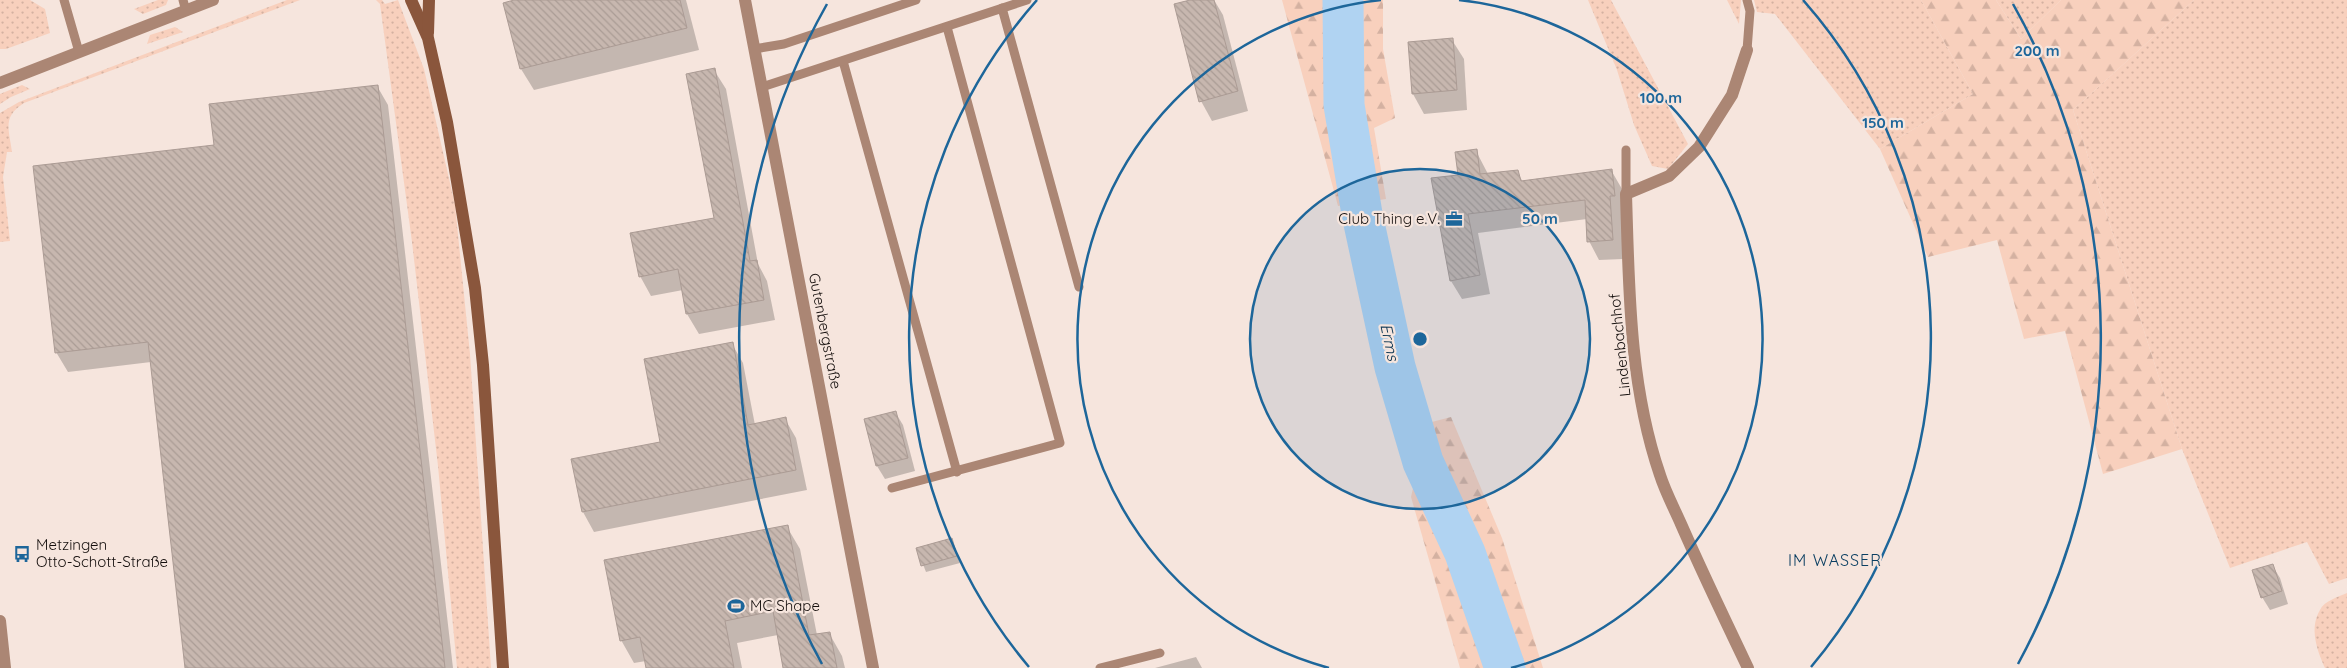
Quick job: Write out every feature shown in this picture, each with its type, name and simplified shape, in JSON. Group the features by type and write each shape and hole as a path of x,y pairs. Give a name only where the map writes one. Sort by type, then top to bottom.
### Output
{"street":[{"path":"0,83 79,52 184,6 213,0"},
{"path":"410,0 428,38 447,122 475,288 483,365 502,668"},
{"path":"428,38 429,0"},
{"name":"Gutenbergstraße","path":"745,0 874,668"},
{"path":"1626,194 1669,176 1699,147 1732,95 1747,50"},
{"name":"Lindenbachhof","path":"1626,194 1635,369 1653,451 1660,476 1688,542 1748,668"},
{"path":"0,621 5,668"}],"lane":[{"path":"64,0 79,52"},
{"path":"754,48 784,44 916,0"},
{"path":"762,87 1027,0"},
{"path":"1747,0 1750,11 1747,50"},
{"path":"1002,8 1080,288"},
{"path":"892,488 1060,443 947,27"},
{"path":"843,61 957,472"},
{"path":"1626,150 1626,194"},
{"path":"1100,668 1160,653"}],"green space":[{"path":"0,0 30,0 45,9 50,33 6,49 0,49"},
{"path":"158,0 168,0 166,5 143,14 134,9"},
{"path":"287,0 300,0 24,103 17,108 12,113 10,119 9,130 12,152 7,152 3,177 10,241 0,242 0,113 19,102"},
{"path":"376,0 382,0 385,4 398,0 424,69 455,205 470,354 491,668 457,668 438,466 412,242 380,4"},
{"path":"1282,0 1383,0 1383,49 1395,118 1374,128 1386,199 1338,206"},
{"path":"1588,0 1611,0 1688,144 1668,169 1652,166 1634,125 1617,70"},
{"path":"1727,0 1741,0 1739,24"},
{"path":"1754,0 1921,0 1973,94 1880,149 1775,14 1757,12"},
{"path":"1921,0 1996,0 2021,39 2061,0 2194,0 2073,110 2182,449 2103,474 2065,331 2024,339 1997,240 1928,257 1880,149 1973,94"},
{"path":"1996,0 2061,0 2021,39"},
{"path":"2194,0 2347,0 2347,578 2329,584 2307,542 2230,568 2182,449 2073,110"},
{"path":"175,27 183,32 147,44 150,35"},
{"path":"22,85 30,89 0,104 0,94"},
{"path":"1451,417 1502,538 1543,668 1460,668 1411,497 1428,423"},
{"path":"2347,593 2347,668 2325,668 2315,639 2317,617 2325,604"}],"building":[{"path":"514,0 680,0 687,28 520,69 503,3"},
{"path":"1190,0 1214,0 1238,91 1199,102 1174,4"},
{"path":"1453,38 1457,90 1412,94 1408,42"},
{"path":"715,68 750,261 757,260 764,300 686,314 678,269 639,277 630,233 714,218 686,74"},
{"path":"378,85 445,668 185,668 148,342 55,353 33,166 214,145 209,104"},
{"name":"Club Thing e.V.","path":"1477,149 1480,174 1518,170 1521,181 1612,169 1615,196 1610,196 1613,240 1587,242 1585,200 1468,214 1480,275 1450,281 1431,178 1458,175 1455,152"},
{"path":"733,342 748,425 786,417 796,470 582,512 571,459 660,442 644,359"},
{"path":"896,411 908,458 876,466 864,419"},
{"path":"788,525 809,635 830,632 837,668 783,668 773,611 725,621 734,668 646,668 640,637 620,641 604,560"},
{"path":"952,538 957,556 921,566 916,548"},
{"path":"2273,564 2282,591 2261,598 2252,570"}],"waterway":[{"name":"Erms","path":"1343,0 1344,105 1362,214 1395,367 1423,462 1465,553 1505,668"}],"place":[{"name":"Club Thing e.V.","path":"1454,219"},
{"name":"Metzingen Otto-Schott-Straße","path":"22,554"},
{"name":"MC Shape","path":"736,606"}],"district":[{"name":"IM WASSER","path":"1835,560"}]}
